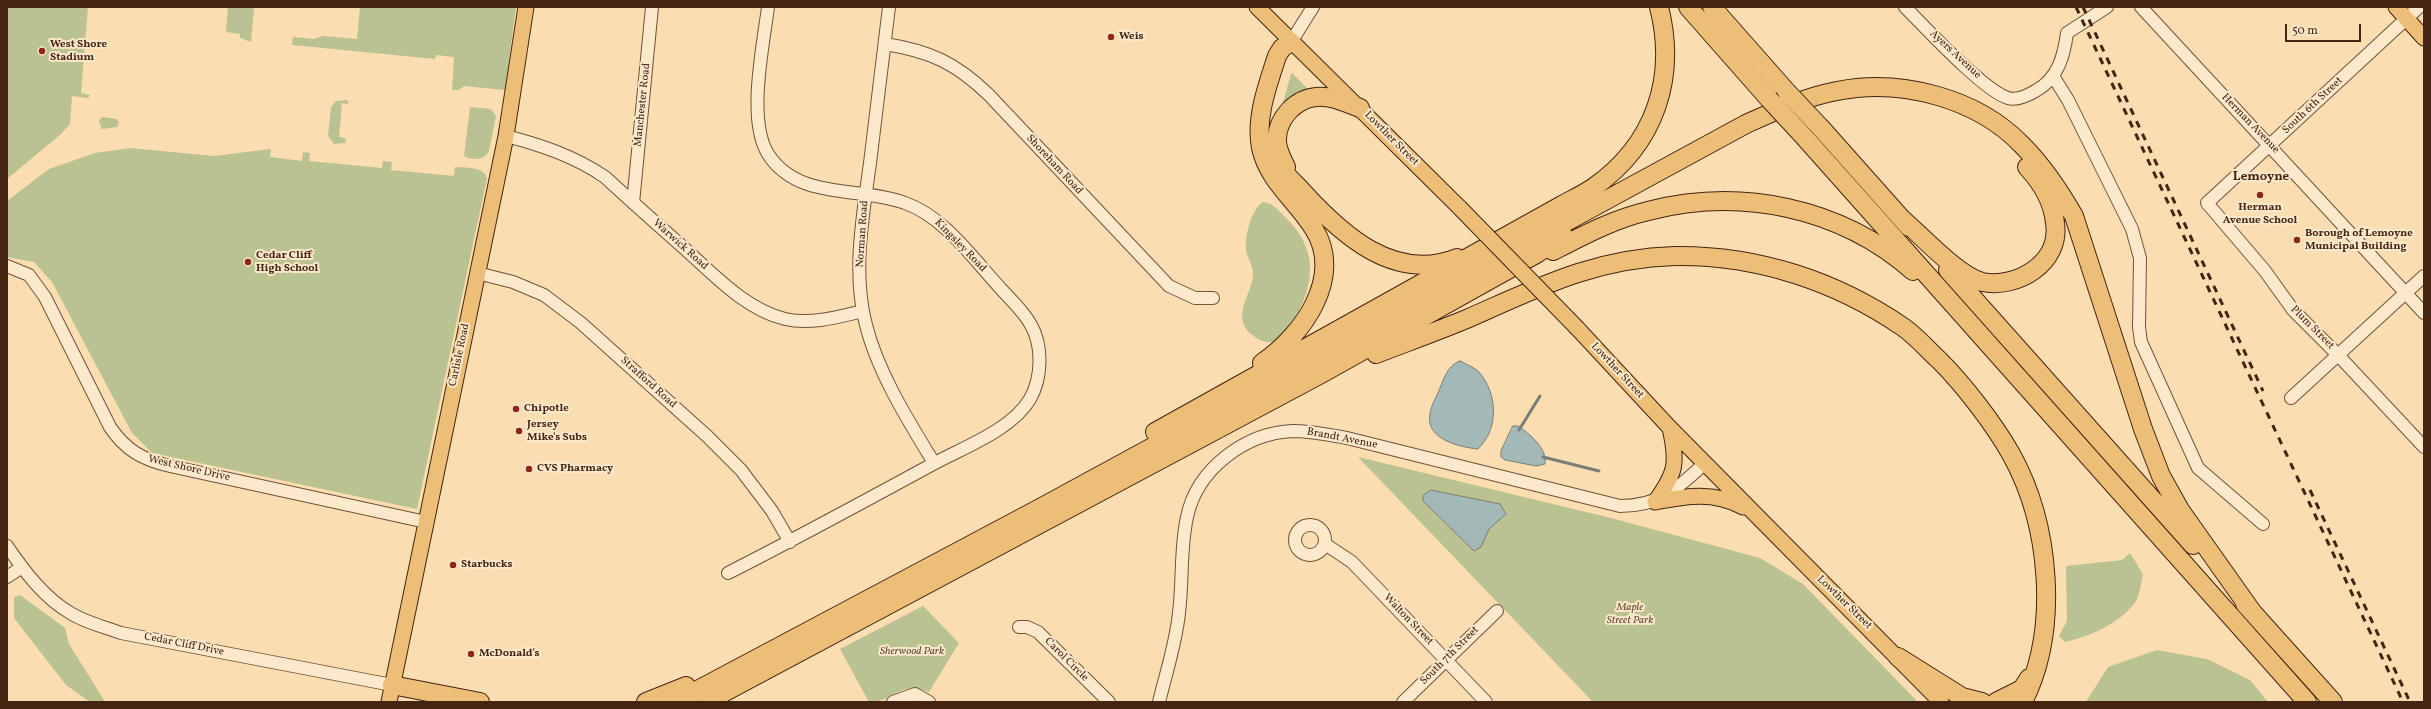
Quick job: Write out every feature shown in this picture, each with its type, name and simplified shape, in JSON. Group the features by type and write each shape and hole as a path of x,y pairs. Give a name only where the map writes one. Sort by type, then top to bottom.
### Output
{"highway":[{"path":"865,601 1220,394 1594,187 1624,160 1641,138 1653,116 1665,80 1666,61 1659,7"},
{"path":"1688,7 2307,702"},
{"path":"1712,7 2333,702"},
{"path":"1291,42 1270,112 1268,128 1274,158 1281,170 1290,177 1310,199 1351,238 1374,254 1388,259 1418,264 1437,263 1453,260 1489,246"},
{"path":"1220,394 1269,358 1292,336 1313,305 1320,292 1324,278 1325,262 1314,228 1278,184 1266,164 1259,132 1261,115 1277,56 1282,48 1291,42"},
{"path":"675,702 1042,508 1746,124 1813,96 1859,87 1884,87 1939,96 1969,108 1992,121 2022,144 2057,185 2074,216 2143,429 2161,476 2180,510 2253,613"},
{"path":"1290,177 1280,154 1277,139 1281,120 1290,109 1302,101 1320,96 1333,98 1360,108"},
{"path":"706,702 1321,374 1538,253 1556,239 1764,127 1815,108 1864,98 1906,100 1944,110 1982,128 1994,136 2021,159 2038,180 2052,209 2056,235 2050,251 2043,262 2030,274 2007,283 1986,282 1962,273 1901,218"},
{"path":"1538,253 1552,252 1619,220 1678,204 1731,201 1785,206 1835,223 1885,250 1911,269 1971,324"},
{"path":"1321,374 1468,318 1560,277 1619,262 1675,256 1735,260 1797,274 1851,295 1905,328 1960,380 2011,454 2027,490 2044,551 2046,589 2043,633 2038,664 2023,702"},
{"path":"729,702 809,647"},
{"path":"1898,657 1962,697 1982,702"},
{"path":"646,702 752,660"},
{"path":"1996,702 2022,689 2038,664"},
{"path":"390,693 480,702"}],"main road":[{"name":"Carlisle Road","path":"390,693 506,136 526,7"},
{"name":"Lowther Street","path":"1257,7 1291,42 1321,68 1460,208 1578,329 1670,428 1942,702"},
{"path":"2396,7 2424,38"},
{"path":"1655,502 1667,486 1674,469 1676,456 1670,428"},
{"path":"1655,502 1690,496 1709,496 1728,498 1753,512"}],"street":[{"name":"Manchester Road","path":"633,203 652,7"},
{"name":"Kingsley Road","path":"728,573 788,538 993,432 1024,407 1036,386 1038,372 1037,343 1031,324 1023,313 935,220 905,203 866,194 814,187 787,173 769,155 759,127 756,109 768,7"},
{"name":"Norman Road","path":"889,7 866,194 860,260 863,311 877,358 934,463"},
{"path":"1291,42 1313,7"},
{"name":"Ayers Avenue","path":"1905,7 1971,71 1990,87 2009,98 2020,98 2030,94 2053,76"},
{"path":"2106,7 2067,33 2064,54 2053,76 2068,100 2136,241 2140,258 2139,327 2141,342 2178,420 2192,457 2198,468 2263,524"},
{"name":"Herman Avenue","path":"2141,7 2424,313"},
{"name":"South 6th Street","path":"2207,203 2419,7"},
{"name":"Shoreham Road","path":"885,44 933,55 960,69 989,94 1169,286 1195,298 1213,298"},
{"name":"Warwick Road","path":"506,136 550,148 590,167 605,177 716,277 755,306 771,314 798,321 816,320 863,311"},
{"name":"Plum Street","path":"2207,203 2265,271 2293,310 2424,446"},
{"name":"West Shore Drive","path":"7,266 23,271 38,286 45,297 110,427 117,438 139,456 170,466 426,522"},
{"name":"Strafford Road","path":"477,273 513,282 538,293 581,323 707,436 741,470 756,487 788,538"},
{"path":"2291,398 2424,276"},
{"name":"Brandt Avenue","path":"1159,702 1178,620 1181,556 1191,503 1203,481 1213,468 1232,452 1259,437 1292,431 1314,432 1347,438 1620,506 1655,502 1675,490 1705,463"},
{"name":"Walton Street","path":"1325,544 1352,562 1486,702"},
{"name":"Cedar Cliff Drive","path":"7,546 40,588 72,614 121,633 390,693"},
{"path":"7,577 22,567"},
{"name":"South 7th Street","path":"1403,702 1496,611"},
{"name":"Carol Circle","path":"1019,627 1027,627 1038,632 1109,702"},
{"path":"892,702 915,694 929,702"}],"green space":[{"name":"West Shore Stadium","path":"7,7 88,7 81,93 90,95 88,98 72,96 70,124 61,134 7,179"},
{"path":"228,7 254,8 251,42 240,38 240,34 226,32"},
{"path":"360,7 516,7 505,90 464,86 459,90 452,90 454,57 436,55 435,59 292,45 293,37 314,39 323,36 357,39"},
{"path":"1292,73 1311,92 1282,106 1291,74"},
{"path":"347,100 349,104 342,103 339,137 345,138 346,143 334,144 328,136 331,107 336,101"},
{"path":"470,107 491,109 496,116 489,151 485,156 478,159 471,159 464,156"},
{"path":"102,117 117,119 119,123 117,127 102,129 99,121"},
{"name":"Cedar Cliff High School","path":"130,148 214,156 271,149 270,157 302,161 303,152 310,153 309,161 382,168 383,161 392,162 391,170 454,176 455,167 474,168 485,174 487,178 417,509 152,453 132,433 52,282 34,262 7,257 7,201 49,169 95,153"},
{"path":"1263,202 1276,208 1296,229 1308,252 1310,263 1310,275 1304,300 1285,332 1275,341 1271,342 1258,339 1250,333 1245,327 1242,314 1253,275 1246,249 1248,230 1255,210"},
{"name":"Maple Street Park","path":"1358,457 1611,518 1760,558 1803,584 1918,702 1593,702"},
{"path":"2130,553 2143,574 2136,601 2122,616 2105,628 2065,642 2059,636 2067,621 2066,566 2122,560"},
{"path":"20,595 65,628 69,644 104,700 108,702 90,702 66,685 14,618 14,597"},
{"name":"Sherwood Park","path":"923,606 959,643 929,692 911,688 897,692 884,699 869,702 840,649"},
{"path":"2157,650 2207,659 2250,680 2268,702 2086,702 2108,667"}],"water":[{"path":"1460,361 1479,372 1490,390 1493,401 1493,422 1490,432 1478,449 1453,444 1445,440 1438,436 1430,423 1432,407 1445,376 1452,366"},
{"path":"1513,426 1518,426 1537,442 1544,453 1545,464 1536,466 1505,460 1501,457 1501,451"},
{"path":"1431,490 1500,504 1506,514 1489,529 1481,547 1474,551 1423,501 1423,496"}],"waterway":[{"path":"1519,430 1540,396"},
{"path":"1543,457 1599,471"}],"railway":[{"path":"2076,7 2403,702"},
{"path":"2083,7 2263,391"},
{"path":"2310,490 2410,702"}],"place":[{"name":"Weis","path":"1111,37"},
{"name":"West Shore Stadium","path":"42,51"},
{"name":"Herman Avenue School","path":"2260,195"},
{"name":"Borough of Lemoyne Municipal Building","path":"2297,240"},
{"name":"Cedar Cliff High School","path":"248,262"},
{"name":"Chipotle","path":"516,409"},
{"name":"Jersey Mike's Subs","path":"519,431"},
{"name":"CVS Pharmacy","path":"529,469"},
{"name":"Starbucks","path":"453,565"},
{"name":"McDonald's","path":"471,654"}],"district":[{"name":"Lemoyne","path":"2261,178"}]}
